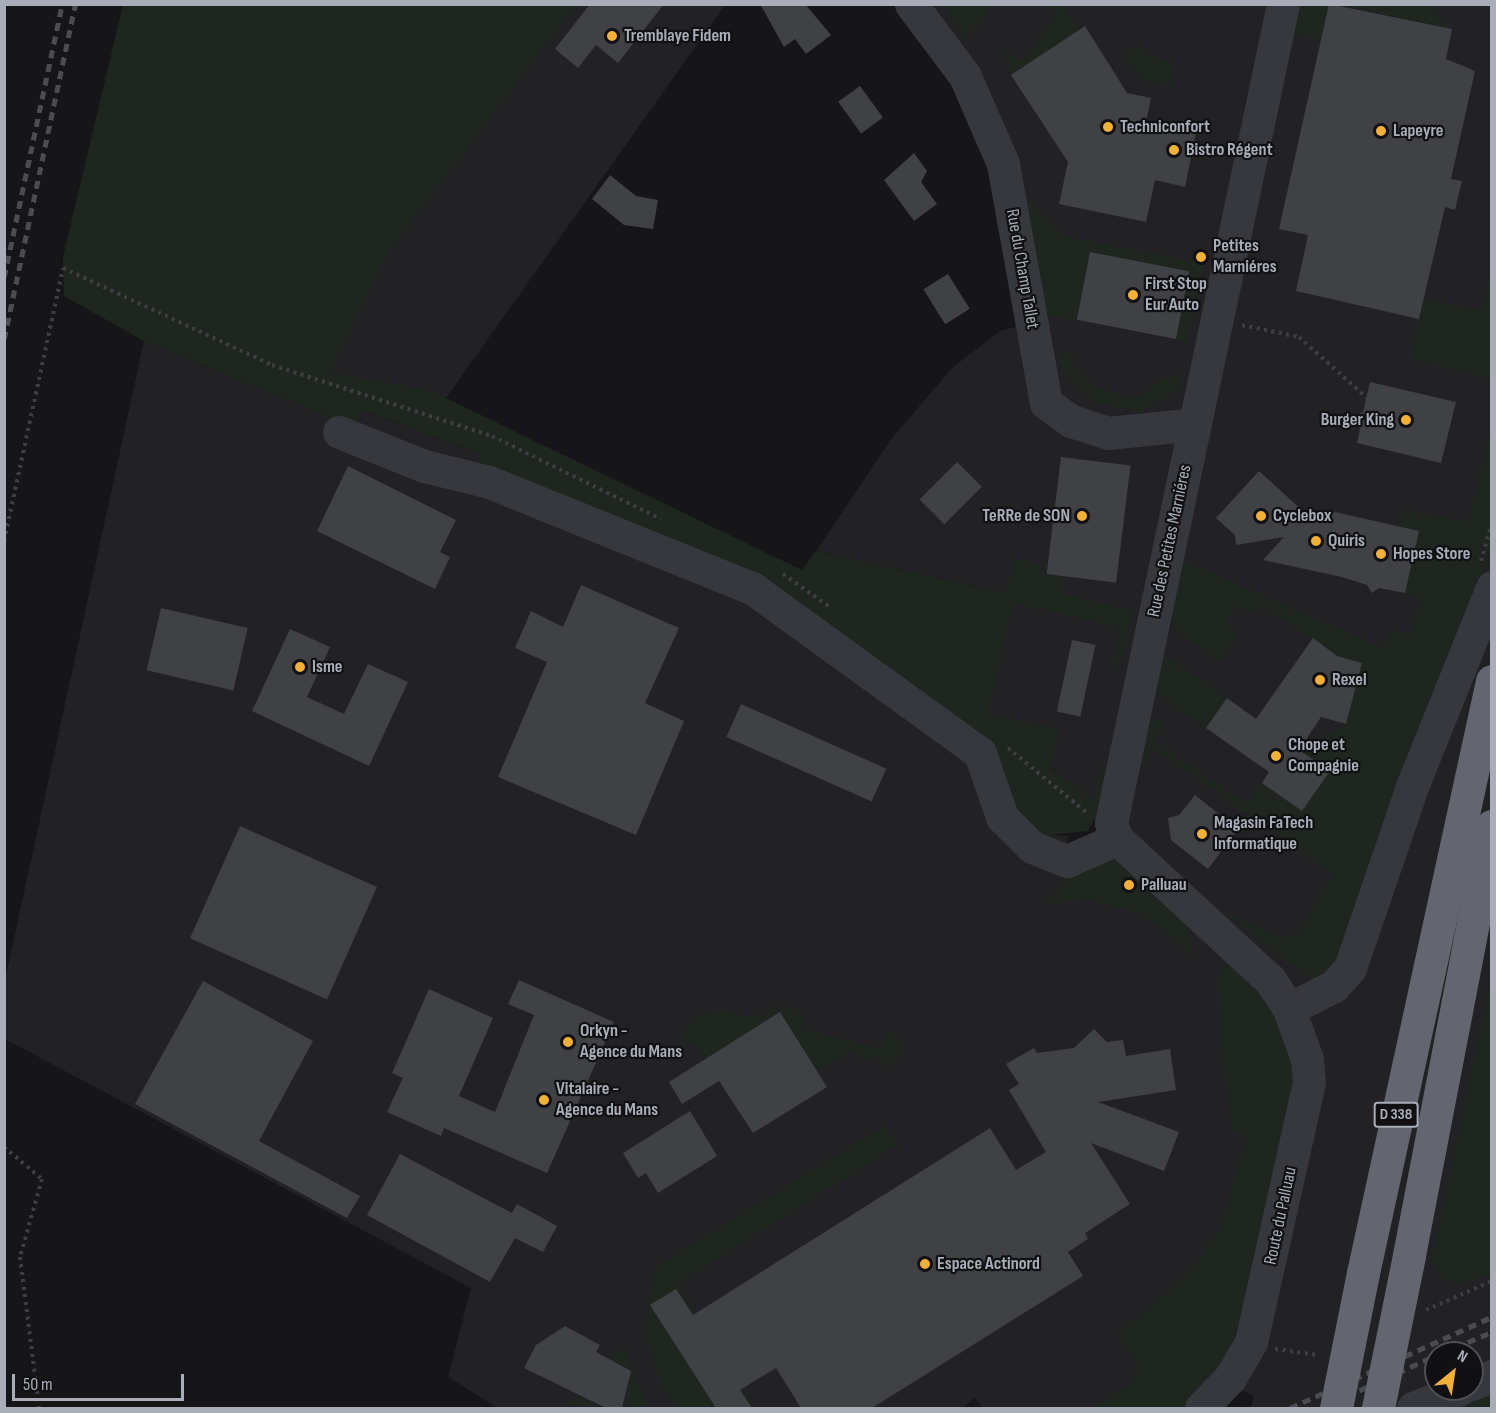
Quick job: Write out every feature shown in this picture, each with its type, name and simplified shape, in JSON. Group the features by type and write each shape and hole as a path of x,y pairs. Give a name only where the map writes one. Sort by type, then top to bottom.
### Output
{"highway":[{"name":"D 338","path":"1336,1408 1491,681"},
{"name":"D 338","path":"1378,1408 1491,826"}],"street":[{"name":"Rue du Champ Tallet","path":"911,4 965,76 1003,164 1046,403 1071,421 1108,433 1195,424"},
{"name":"Rue des Petites Marniéres","path":"1117,839 1111,823 1283,4"},
{"path":"339,432 424,466 489,482 752,588 980,753 1002,817 1032,847 1067,861 1117,839 1218,941 1270,980 1290,1009 1334,986 1350,968 1413,784 1491,587"},
{"name":"Route du Palluau","path":"1201,1408 1246,1355 1265,1288 1309,1082 1290,1009"},
{"path":"1413,1408 1430,1401"}],"path":[{"path":"1217,320 1299,338 1366,398"},
{"path":"4,1147 42,1179 20,1257 39,1408"},
{"path":"1422,1312 1491,1281"},
{"path":"1266,1347 1322,1356"}],"shaded area":[{"path":"123,5 576,5 390,250 330,372 431,391 802,570 816,551 1007,593 1014,559 1042,564 1040,573 1064,577 1061,593 1134,611 1119,672 1113,665 1120,627 1013,603 988,714 1059,729 1051,769 1094,799 1100,767 1109,769 1102,805 1088,831 1049,835 1026,824 1010,797 1004,769 986,745 815,619 480,473 480,454 363,410 354,427 144,341 64,296 63,257"},
{"path":"317,5 725,5 446,398 330,372"},
{"path":"911,5 1491,5 1491,1408 1251,1408 1254,1396 1214,1378 1184,1408 983,1408 975,1398 962,1408 498,1408 448,1377 471,1288 5,1039 5,980 144,341 354,427 362,410 480,454 765,583 986,745 1004,769 1010,797 1049,835 1068,836 1067,860 1116,839 1094,818 1101,805 980,716 1007,593 816,551 892,438 952,368 1000,331 1031,323 1003,163"},
{"path":"942,5 992,5 968,39"},
{"path":"1044,5 1062,5 1081,29 1011,75 1003,49 1024,61 1057,13"},
{"path":"1299,5 1329,5 1321,40 1293,34"},
{"path":"1342,5 1430,5 1452,29"},
{"path":"1140,45 1146,55 1174,62 1172,86 1147,82 1122,56"},
{"path":"1027,200 1065,237 1204,263 1187,343 1175,340 1189,271 1090,252 1076,320 1042,314"},
{"path":"1491,271 1491,378 1410,359 1424,299 1482,311"},
{"path":"1064,351 1077,357 1071,363 1095,388 1138,399 1160,379 1183,375 1180,388 1142,411 1097,403 1058,364"},
{"path":"1491,426 1491,544 1473,615 1336,972 1319,984 1223,911 1281,938 1299,934 1333,873 1151,746 1144,765 1138,765 1148,720 1167,721 1154,740 1247,804 1262,783 1273,790 1268,797 1274,801 1279,795 1302,811 1330,772 1299,750 1346,724 1362,663 1337,656 1261,603 1253,615 1238,605 1226,625 1238,635 1220,661 1172,626 1166,611 1179,559 1383,648 1392,630 1409,636 1421,599 1405,593 1419,532 1399,527 1403,510 1469,522"},
{"path":"1159,650 1227,698 1206,728 1160,695 1153,681"},
{"path":"1093,855 1111,856 1188,926 1194,956 1144,914 1090,900 1045,903"},
{"path":"1234,959 1258,975 1296,1059 1297,1103 1244,1335 1207,1387 1184,1408 1094,1408 1134,1382 1130,1376 1141,1368 1118,1334 1190,1272 1221,1225 1248,1136 1233,1133 1220,1033 1218,972"},
{"path":"1491,980 1491,1273 1459,1284 1443,1279 1432,1262"},
{"path":"772,1004 804,1012 801,1029 881,1049 887,1032 892,1033 904,1047 900,1059 886,1067 878,1055 864,1062 855,1049 817,1071 780,1012 705,1060 695,1043 687,1047 681,1035 699,1014 722,1010 744,1017 771,1013"},
{"path":"886,1125 898,1145 677,1284 756,1408 676,1408 659,1380 646,1333 652,1279 659,1265"},
{"path":"626,1348 634,1376 650,1408 625,1408 631,1371 607,1357"},
{"path":"1491,1389 1491,1408 1453,1408 1467,1401 1484,1401 1484,1392"},
{"path":"580,1396 603,1408 568,1405"}],"building":[{"name":"Tremblaye Fidem","path":"590,4 664,4 618,63 596,45 578,68 555,49"},
{"path":"760,4 805,4 831,35 806,54 795,39 784,47"},
{"name":"Lapeyre","path":"1329,4 1452,29 1446,59 1475,71 1451,179 1462,181 1455,210 1445,207 1419,319 1296,291 1308,235 1279,229"},
{"name":"Techniconfort","path":"1085,26 1127,93 1151,98 1146,122 1196,133 1185,187 1155,180 1146,222 1059,204 1068,162 1011,75"},
{"path":"860,86 883,118 861,133 838,102"},
{"path":"914,153 927,171 921,182 937,204 914,221 884,180"},
{"path":"610,175 636,196 658,200 653,229 624,225 592,199"},
{"name":"First Stop Eur Auto","path":"1090,252 1189,271 1176,339 1077,320"},
{"path":"948,274 970,309 945,324 923,289"},
{"name":"Burger King","path":"1370,382 1456,402 1441,463 1357,443 1360,429 1351,418 1363,412"},
{"name":"TeRRe de SON","path":"1061,457 1130,466 1116,583 1047,574"},
{"path":"957,462 982,487 944,524 920,499"},
{"path":"348,466 456,520 440,552 450,557 435,589 317,531"},
{"path":"1259,471 1315,522 1326,510 1419,531 1405,593 1379,588 1372,593 1367,585 1342,577 1263,560 1284,537 1236,545 1235,535 1216,518"},
{"path":"581,585 679,628 645,703 684,721 636,835 498,777 547,662 515,648 531,611 563,627"},
{"path":"161,608 248,628 233,690 147,670"},
{"path":"290,629 330,647 307,697 344,714 368,664 408,682 369,766 252,711"},
{"path":"1313,638 1337,656 1362,663 1346,724 1321,717 1299,750 1330,771 1302,811 1262,783 1269,772 1206,728 1227,698 1256,719"},
{"path":"1072,640 1095,645 1080,716 1057,711"},
{"path":"741,704 886,769 872,802 726,737"},
{"name":"Magasin FaTech Informatique","path":"1195,795 1238,829 1208,869 1171,840 1168,818 1179,815"},
{"path":"240,826 377,887 327,999 190,938"},
{"path":"519,980 614,1022 547,1173 444,1128 441,1136 387,1112 403,1078 392,1073 429,989 493,1018 459,1096 495,1112 534,1015 508,1004"},
{"path":"203,981 313,1041 259,1141 360,1196 347,1218 135,1104"},
{"path":"780,1012 827,1087 753,1133 719,1081 682,1104 669,1082"},
{"name":"Espace Actinord","path":"1094,1029 1107,1042 1123,1040 1126,1056 1170,1049 1176,1090 1098,1102 1179,1132 1164,1171 1091,1143 1130,1204 1085,1233 1088,1239 1068,1252 1083,1276 872,1408 801,1408 776,1368 740,1390 752,1408 716,1408 650,1305 676,1289 693,1315 990,1128 1016,1170 1046,1152 1009,1090 1019,1084 1006,1064 1034,1048 1037,1053 1074,1048"},
{"path":"690,1111 717,1156 658,1193 646,1173 638,1178 623,1153"},
{"path":"400,1154 512,1213 517,1204 557,1226 543,1252 515,1238 490,1282 367,1215"},
{"path":"565,1326 600,1345 596,1352 631,1371 622,1408 606,1408 524,1368 536,1345"}],"railway":[{"path":"4,277 62,4"},
{"path":"4,339 75,4"},
{"path":"1290,1408 1492,1317"},
{"path":"1471,1341 1492,1332"},
{"path":"1321,1408 1424,1361"}],"place":[{"name":"Tremblaye Fidem","path":"612,36"},
{"name":"Techniconfort","path":"1108,127"},
{"name":"Lapeyre","path":"1381,131"},
{"name":"Bistro Régent","path":"1174,150"},
{"name":"Petites Marniéres","path":"1201,257"},
{"name":"First Stop Eur Auto","path":"1133,295"},
{"name":"Burger King","path":"1406,420"},
{"name":"TeRRe de SON","path":"1082,516"},
{"name":"Cyclebox","path":"1261,516"},
{"name":"Quiris","path":"1316,541"},
{"name":"Hopes Store","path":"1381,554"},
{"name":"Isme","path":"300,667"},
{"name":"Rexel","path":"1320,680"},
{"name":"Chope et Compagnie","path":"1276,756"},
{"name":"Magasin FaTech Informatique","path":"1202,834"},
{"name":"Palluau","path":"1129,885"},
{"name":"Orkyn - Agence du Mans","path":"568,1042"},
{"name":"Vitalaire - Agence du Mans","path":"544,1100"},
{"name":"Espace Actinord","path":"925,1264"}]}
